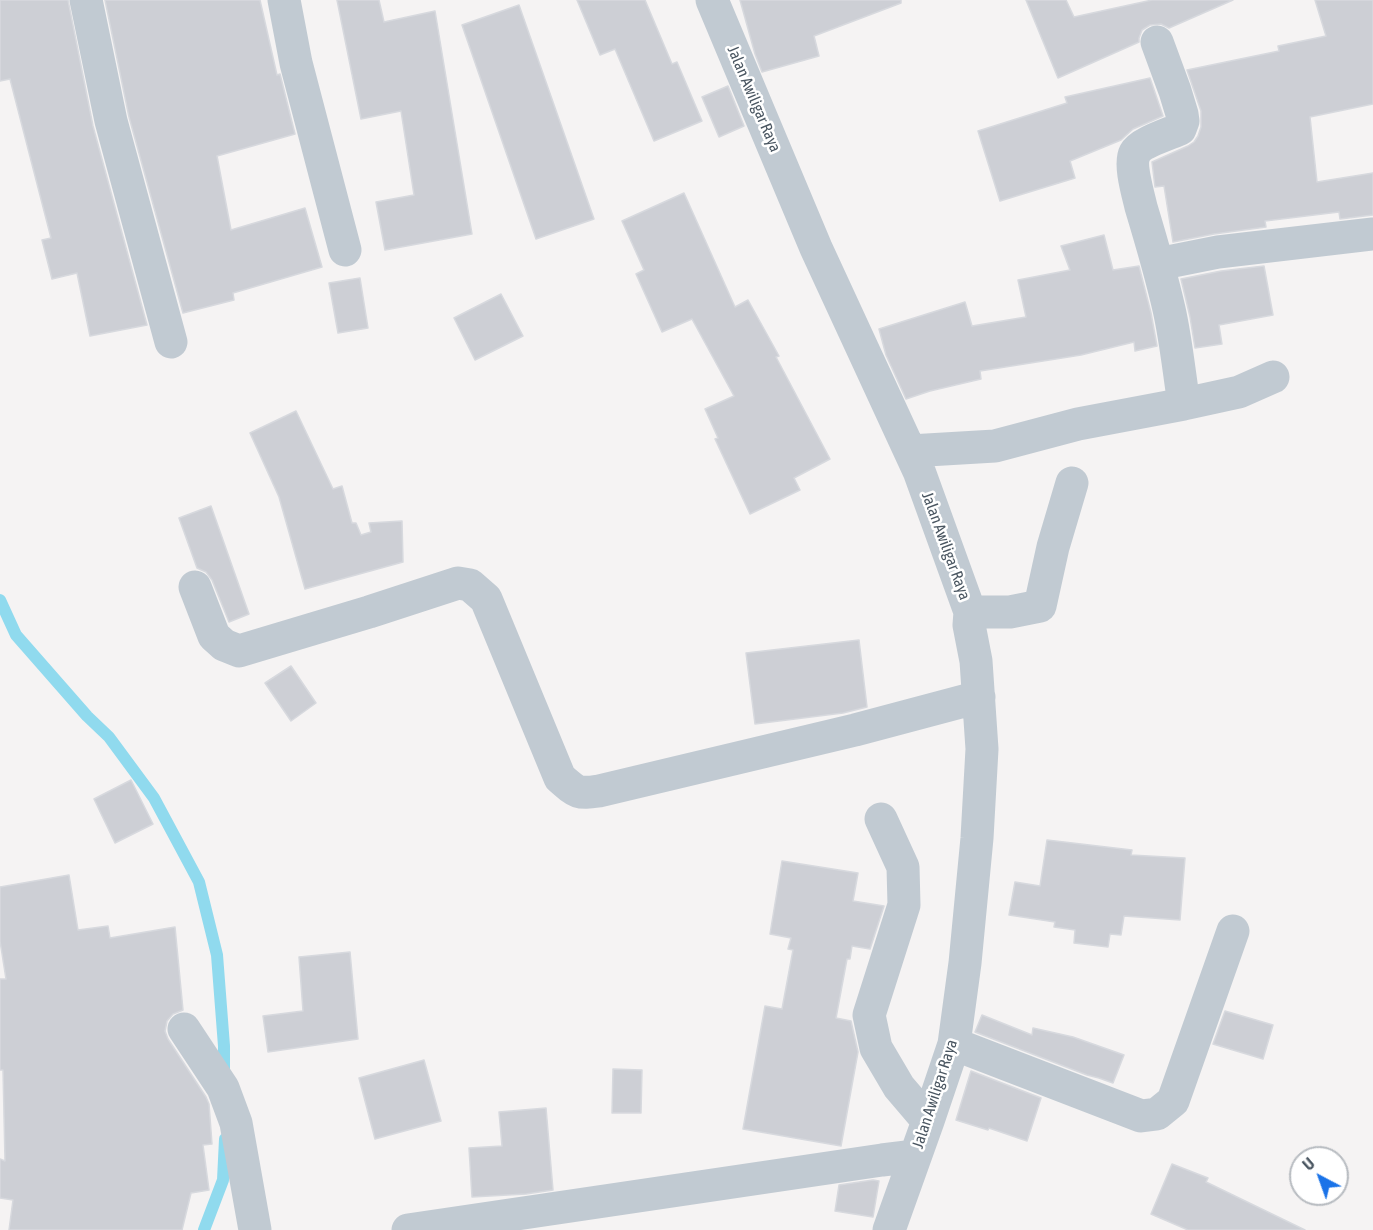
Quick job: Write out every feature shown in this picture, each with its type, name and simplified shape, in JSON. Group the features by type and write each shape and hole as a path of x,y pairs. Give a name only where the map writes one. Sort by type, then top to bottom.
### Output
{"street":[{"path":"86,0 111,121 171,342"},
{"path":"284,0 296,63 345,250"},
{"name":"Jalan Awiligar Raya","path":"712,0 816,248 929,496 970,612 969,625 979,697 982,749 977,838 965,963 954,1044 889,1230"},
{"path":"1157,42 1175,91 1183,122 1180,129 1144,145 1136,152 1133,163 1138,194 1169,309 1184,404"},
{"path":"1158,264 1218,252 1373,234"},
{"path":"910,452 995,446 1078,424 1239,392 1273,377"},
{"path":"970,612 1010,612 1040,606 1053,547 1072,483"},
{"path":"195,587 214,636 224,645 239,651 458,583 470,585 486,599 560,778 571,788 582,793 599,791 855,730 979,697"},
{"path":"881,819 903,867 904,905 869,1015 876,1048 899,1087 928,1121"},
{"path":"954,1044 1141,1116 1157,1114 1173,1101 1233,931"},
{"path":"184,1029 223,1088 236,1123 255,1230"},
{"path":"408,1230 915,1156"}],"building":[{"path":"0,0 68,0 93,126 147,325 90,336 77,273 52,279 42,240 51,238 10,79 0,81"},
{"path":"105,0 260,0 277,75 280,74 295,134 217,156 231,230 305,208 322,267 233,293 234,300 183,313 129,117"},
{"path":"337,0 379,0 384,22 435,11 472,234 385,250 376,202 414,195 401,111 361,119"},
{"path":"577,0 645,0 672,64 677,62 702,121 654,141 615,49 600,55"},
{"path":"740,0 901,0 901,3 814,36 819,56 762,72"},
{"path":"1026,0 1066,0 1074,17 1152,0 1233,0 1169,28 1161,24 1150,25 1142,30 1139,42 1058,78"},
{"path":"1315,0 1373,0 1373,104 1310,117 1317,182 1373,173 1373,215 1340,219 1339,212 1265,221 1266,227 1173,242 1164,186 1155,187 1152,162 1188,146 1198,136 1201,127 1201,111 1187,70 1279,51 1278,46 1326,36"},
{"path":"519,5 594,219 536,239 462,25"},
{"path":"1150,78 1163,116 1133,129 1121,140 1070,161 1075,178 1000,201 978,131 1067,103 1065,97"},
{"path":"728,86 744,126 719,137 702,97"},
{"path":"684,193 735,307 748,300 779,356 776,357 830,459 794,478 800,490 750,514 715,439 718,438 705,409 734,396 692,319 662,332 636,274 644,270 622,221"},
{"path":"1104,235 1113,270 1139,266 1157,346 1135,351 1134,342 1081,355 980,371 981,379 906,399 886,355 879,329 965,302 972,326 1026,317 1018,280 1070,270 1061,246"},
{"path":"1264,266 1273,315 1219,325 1222,344 1195,348 1181,279"},
{"path":"360,278 368,328 338,333 329,283"},
{"path":"501,294 523,336 475,360 454,318"},
{"path":"296,411 333,489 342,486 352,523 356,523 361,535 371,532 369,523 402,521 403,562 305,589 279,497 250,433"},
{"path":"211,506 249,614 229,622 212,580 206,572 197,568 179,518"},
{"path":"859,640 867,707 843,713 755,724 746,653"},
{"path":"291,666 316,703 291,721 265,683"},
{"path":"131,780 153,824 115,843 94,799"},
{"path":"1047,840 1132,850 1131,855 1185,858 1180,920 1124,916 1121,935 1110,934 1108,947 1074,943 1075,930 1054,927 1055,922 1009,915 1015,882 1040,886"},
{"path":"782,861 858,873 853,901 884,906 870,949 852,946 850,959 847,959 836,1018 851,1021 858,1052 841,1146 743,1129 765,1006 782,1009 793,950 788,949 791,938 770,934"},
{"path":"69,875 78,930 108,926 110,938 175,927 183,1010 173,1014 167,1021 165,1031 209,1104 212,1144 203,1145 209,1190 191,1193 182,1230 9,1230 13,1200 0,1198 0,1159 5,1161 3,1070 0,1070 0,979 6,979 0,941 0,887"},
{"path":"350,952 358,1039 268,1052 263,1016 303,1011 299,957"},
{"path":"1225,1011 1273,1025 1263,1059 1213,1044"},
{"path":"982,1015 1032,1035 1033,1028 1073,1037 1124,1055 1113,1083 975,1032"},
{"path":"424,1060 441,1121 375,1139 359,1078"},
{"path":"613,1069 642,1070 641,1113 612,1113"},
{"path":"971,1071 1041,1098 1027,1141 956,1120"},
{"path":"546,1108 553,1190 472,1197 469,1148 502,1146 499,1112"},
{"path":"1172,1164 1208,1178 1206,1182 1305,1230 1188,1230 1151,1214"},
{"path":"879,1181 873,1217 835,1211 839,1185"}],"waterway":[{"path":"0,600 16,635 87,716 109,737 154,798 199,882 217,955 224,1076"},
{"path":"204,1230 223,1180 225,1139"}]}
